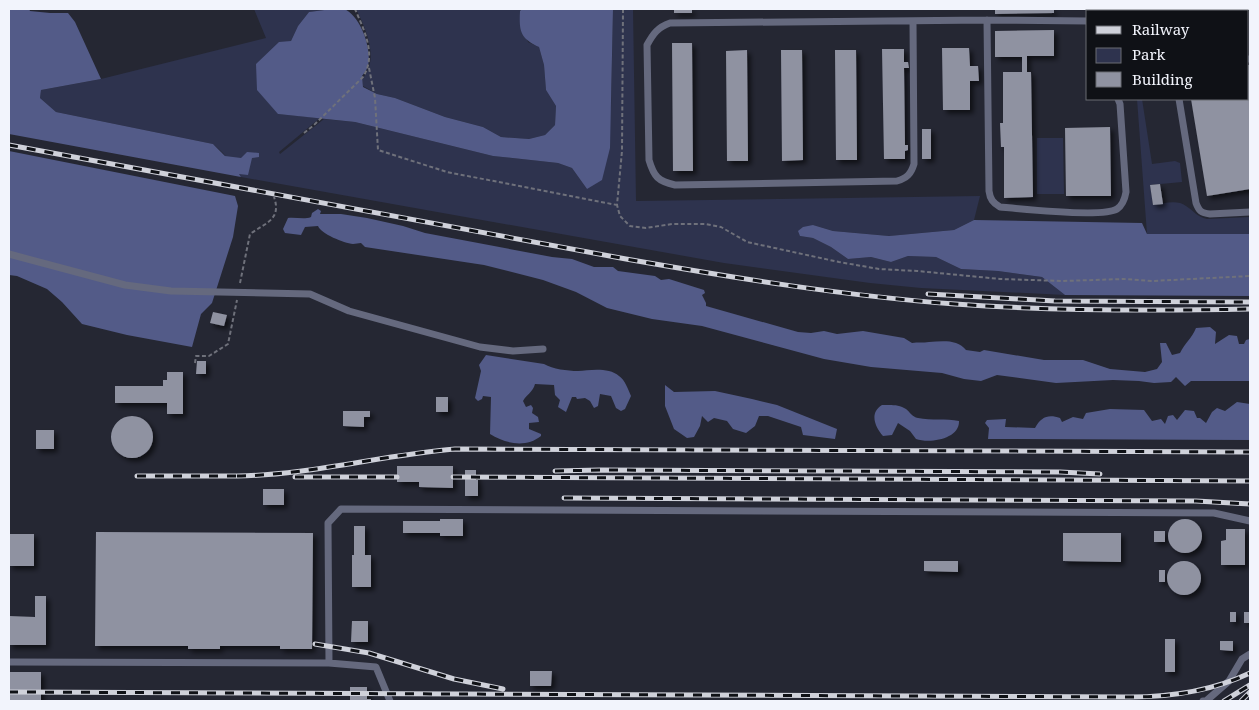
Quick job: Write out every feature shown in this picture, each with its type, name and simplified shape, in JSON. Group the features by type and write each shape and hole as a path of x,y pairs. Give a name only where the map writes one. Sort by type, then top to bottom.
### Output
{"lane":[{"path":"987,20 989,191 990,197 996,205 1000,207 1082,212 1105,212 1117,209 1124,200 1126,192 1118,100"},
{"path":"913,21 914,164 912,173 904,179 896,181 675,185 661,182 652,172 649,160 648,45 653,34 661,26 670,23 987,20 1086,21"},
{"path":"1179,100 1198,210 1210,214 1250,212"},
{"path":"9,254 124,285 171,291 310,294 349,311 480,347 513,351 543,349"},
{"path":"328,663 328,523 341,509 1214,513 1250,521"},
{"path":"1204,701 1229,682 1242,659 1250,654"},
{"path":"9,662 328,663 376,667 390,701"}],"path":[{"path":"355,9 369,49 369,68 376,98 378,150 446,172 617,204"},
{"path":"622,9 622,151 617,204 620,216 630,226 646,228 672,224 706,224 720,227 747,242 879,269 917,270 1025,280 1152,280 1250,276"},
{"path":"304,133 363,77 369,68"},
{"path":"195,363 196,356 209,356 228,344 250,234 264,226 276,214 277,207 274,197"}],"green space":[{"path":"254,9 332,9 309,12 298,26 291,41 278,114 320,118 279,152 280,154 324,119 355,122 493,156 558,163 572,168 587,189 611,107 613,9 633,9 636,201 980,196 974,220 954,230 889,236 833,231 813,225 800,236 813,238 831,247 848,259 871,257 891,262 908,256 936,257 961,269 998,271 1042,277 1065,295 921,288 724,263 241,177 223,153 213,144 56,112 40,98 41,90 101,79 266,38"},
{"path":"356,9 522,9 520,11 528,42 539,47 544,65 546,90 556,106 555,125 545,135 529,139 501,137 483,127 445,117 395,98 377,94 363,86 362,79 370,63 371,54 364,26"},
{"path":"1137,100 1142,100 1152,164 1175,161 1180,163 1182,182 1150,185 1153,205 1170,202 1182,204 1207,219 1250,217 1250,234 1147,234"},
{"path":"1037,138 1063,138 1064,194 1037,194"}],"shaded area":[{"path":"9,9 68,13 75,22 101,79 41,90 40,98 56,112 213,144 225,156 241,158 247,152 259,153 259,157 252,158 248,175 239,174 241,177 9,134"},
{"path":"343,9 350,13 364,34 369,59 368,67 362,76 363,87 377,94 395,98 445,117 483,127 501,137 529,139 545,135 555,125 556,106 546,90 544,65 539,47 524,37 522,33 520,11 522,9 613,9 610,148 602,180 587,189 572,168 558,163 493,156 355,122 278,114 257,90 256,64 279,42 291,41 298,26 309,12"},
{"path":"9,151 235,196 238,206 233,237 212,303 201,314 192,347 127,335 82,324 47,289 17,276 9,275"},
{"path":"318,209 321,211 320,214 341,214 367,218 425,233 552,257 572,259 594,267 613,267 618,271 655,276 661,280 669,279 704,290 705,293 702,295 706,306 798,332 824,331 837,334 863,331 904,338 912,343 954,342 963,346 966,350 980,352 984,350 1044,360 1083,360 1110,369 1145,372 1157,369 1162,362 1160,343 1166,343 1172,355 1180,353 1196,328 1210,327 1216,332 1215,344 1229,335 1237,336 1239,344 1244,344 1246,340 1250,339 1250,381 1191,381 1185,386 1176,377 1171,382 1154,383 1113,380 1056,383 997,375 981,381 942,373 871,367 824,359 702,326 652,319 607,308 576,292 543,280 484,265 365,247 361,243 349,243 328,235 318,226 305,227 301,235 285,233 283,229 288,218 308,218"},
{"path":"974,220 1142,223 1147,234 1250,234 1250,296 1065,295 1042,277 998,271 961,269 936,257 908,256 891,262 871,257 848,259 831,247 813,238 800,236 798,231 803,227 813,225 833,231 889,236 954,230"},
{"path":"486,355 544,364 565,370 610,371 623,380 631,396 625,409 621,411 616,408 611,396 600,394 598,406 594,408 590,401 585,398 577,399 572,397 566,412 558,407 560,400 555,395 554,385 535,384 523,401 526,407 531,405 533,408 532,413 538,417 539,422 529,423 529,429 541,434 541,436 529,442 509,442 490,434 491,397 483,396 478,401 475,398 481,371 479,365"},
{"path":"665,385 674,392 715,391 777,405 837,429 835,439 803,435 801,427 768,416 759,416 755,426 746,433 733,429 727,421 714,418 708,422 702,416 700,426 694,437 687,438 674,429 665,406"},
{"path":"1237,402 1250,404 1250,440 988,439 989,428 985,423 987,420 1006,419 1005,427 1035,428 1045,417 1060,418 1062,422 1073,417 1083,419 1086,413 1110,409 1144,410 1152,421 1161,419 1165,424 1168,416 1173,415 1177,420 1185,410 1194,411 1197,418 1206,423 1212,412 1217,408 1225,411"},
{"path":"882,405 900,406 918,418 959,421 958,427 950,436 929,441 916,439 910,431 898,423 892,435 883,436 874,416"}],"building":[{"path":"674,9 692,9 692,13 674,13"},
{"path":"995,9 1054,9 1054,13 995,14"},
{"path":"1054,30 1054,56 1027,56 1027,72 1031,72 1033,197 1004,198 1004,147 1001,147 1000,123 1003,123 1003,72 1022,72 1022,57 995,57 995,31"},
{"path":"672,43 692,43 693,171 673,171"},
{"path":"942,48 969,48 970,66 978,66 979,81 970,81 970,110 943,110"},
{"path":"882,49 904,49 904,62 908,62 909,68 904,68 905,145 908,145 908,150 905,151 905,159 884,159"},
{"path":"747,50 748,161 727,161 726,51"},
{"path":"781,50 802,50 803,160 782,161"},
{"path":"835,50 856,50 857,160 836,160"},
{"path":"1250,65 1250,189 1207,196 1191,100 1249,100"},
{"path":"1110,127 1111,196 1066,196 1065,128"},
{"path":"922,129 931,129 931,159 922,159"},
{"path":"1160,184 1163,204 1153,205 1150,185"},
{"path":"213,312 227,315 224,326 210,323"},
{"path":"197,361 206,361 206,374 196,374"},
{"path":"167,372 183,372 183,414 167,414 167,403 115,403 115,386 163,386 163,380 167,380"},
{"path":"436,397 448,397 448,412 436,412"},
{"path":"343,411 370,411 370,417 364,417 364,427 343,426"},
{"path":"132,416 147,422 153,437 147,452 132,458 117,452 111,437 117,422"},
{"path":"36,430 54,430 54,449 36,449"},
{"path":"397,466 453,466 453,488 419,487 419,482 397,482"},
{"path":"465,470 476,470 478,496 465,496"},
{"path":"263,489 284,489 284,505 263,505"},
{"path":"440,519 463,519 463,536 440,536 440,533 403,533 403,521 440,521"},
{"path":"1185,519 1192,520 1197,524 1201,529 1201,543 1197,548 1192,552 1185,553 1178,552 1173,548 1169,543 1168,536 1169,529 1173,524 1178,520"},
{"path":"354,526 365,526 365,555 371,555 371,587 352,587"},
{"path":"1226,529 1245,529 1245,565 1221,565 1221,541 1226,540"},
{"path":"1154,531 1165,531 1165,542 1154,542"},
{"path":"96,532 313,533 312,649 280,649 280,646 220,646 220,649 188,649 188,646 95,646"},
{"path":"1063,533 1121,533 1121,562 1063,561"},
{"path":"9,534 34,534 34,566 9,566"},
{"path":"924,561 958,561 958,572 924,571"},
{"path":"1184,561 1191,562 1196,566 1200,571 1200,585 1196,590 1191,594 1184,595 1177,594 1172,590 1168,585 1167,578 1168,571 1172,566 1177,562"},
{"path":"1159,570 1165,570 1165,582 1159,582"},
{"path":"35,596 46,596 46,645 9,645 9,616 35,617"},
{"path":"1230,612 1236,612 1236,622 1230,622"},
{"path":"1244,612 1250,612 1250,623 1244,623"},
{"path":"352,621 368,621 368,642 351,642"},
{"path":"1165,639 1175,639 1175,672 1165,672"},
{"path":"1220,641 1233,641 1233,651 1220,650"},
{"path":"530,671 552,671 551,686 530,686"},
{"path":"9,672 41,672 41,701 9,701"},
{"path":"350,687 367,687 367,699 371,699 371,701 350,701"}],"railway":[{"path":"9,145 626,259 831,291 914,301 1029,308 1250,309"},
{"path":"928,294 1055,301 1250,302"},
{"path":"237,476 319,469 455,449 1250,452"},
{"path":"555,471 1060,472 1100,474"},
{"path":"137,476 245,476"},
{"path":"295,477 397,477"},
{"path":"453,477 1250,481"},
{"path":"564,498 1196,501 1250,504"},
{"path":"315,644 369,653 454,679 503,689"},
{"path":"9,692 1130,697 1192,692 1206,689 1250,673"},
{"path":"1224,701 1250,685"},
{"path":"1241,701 1250,692"}]}
